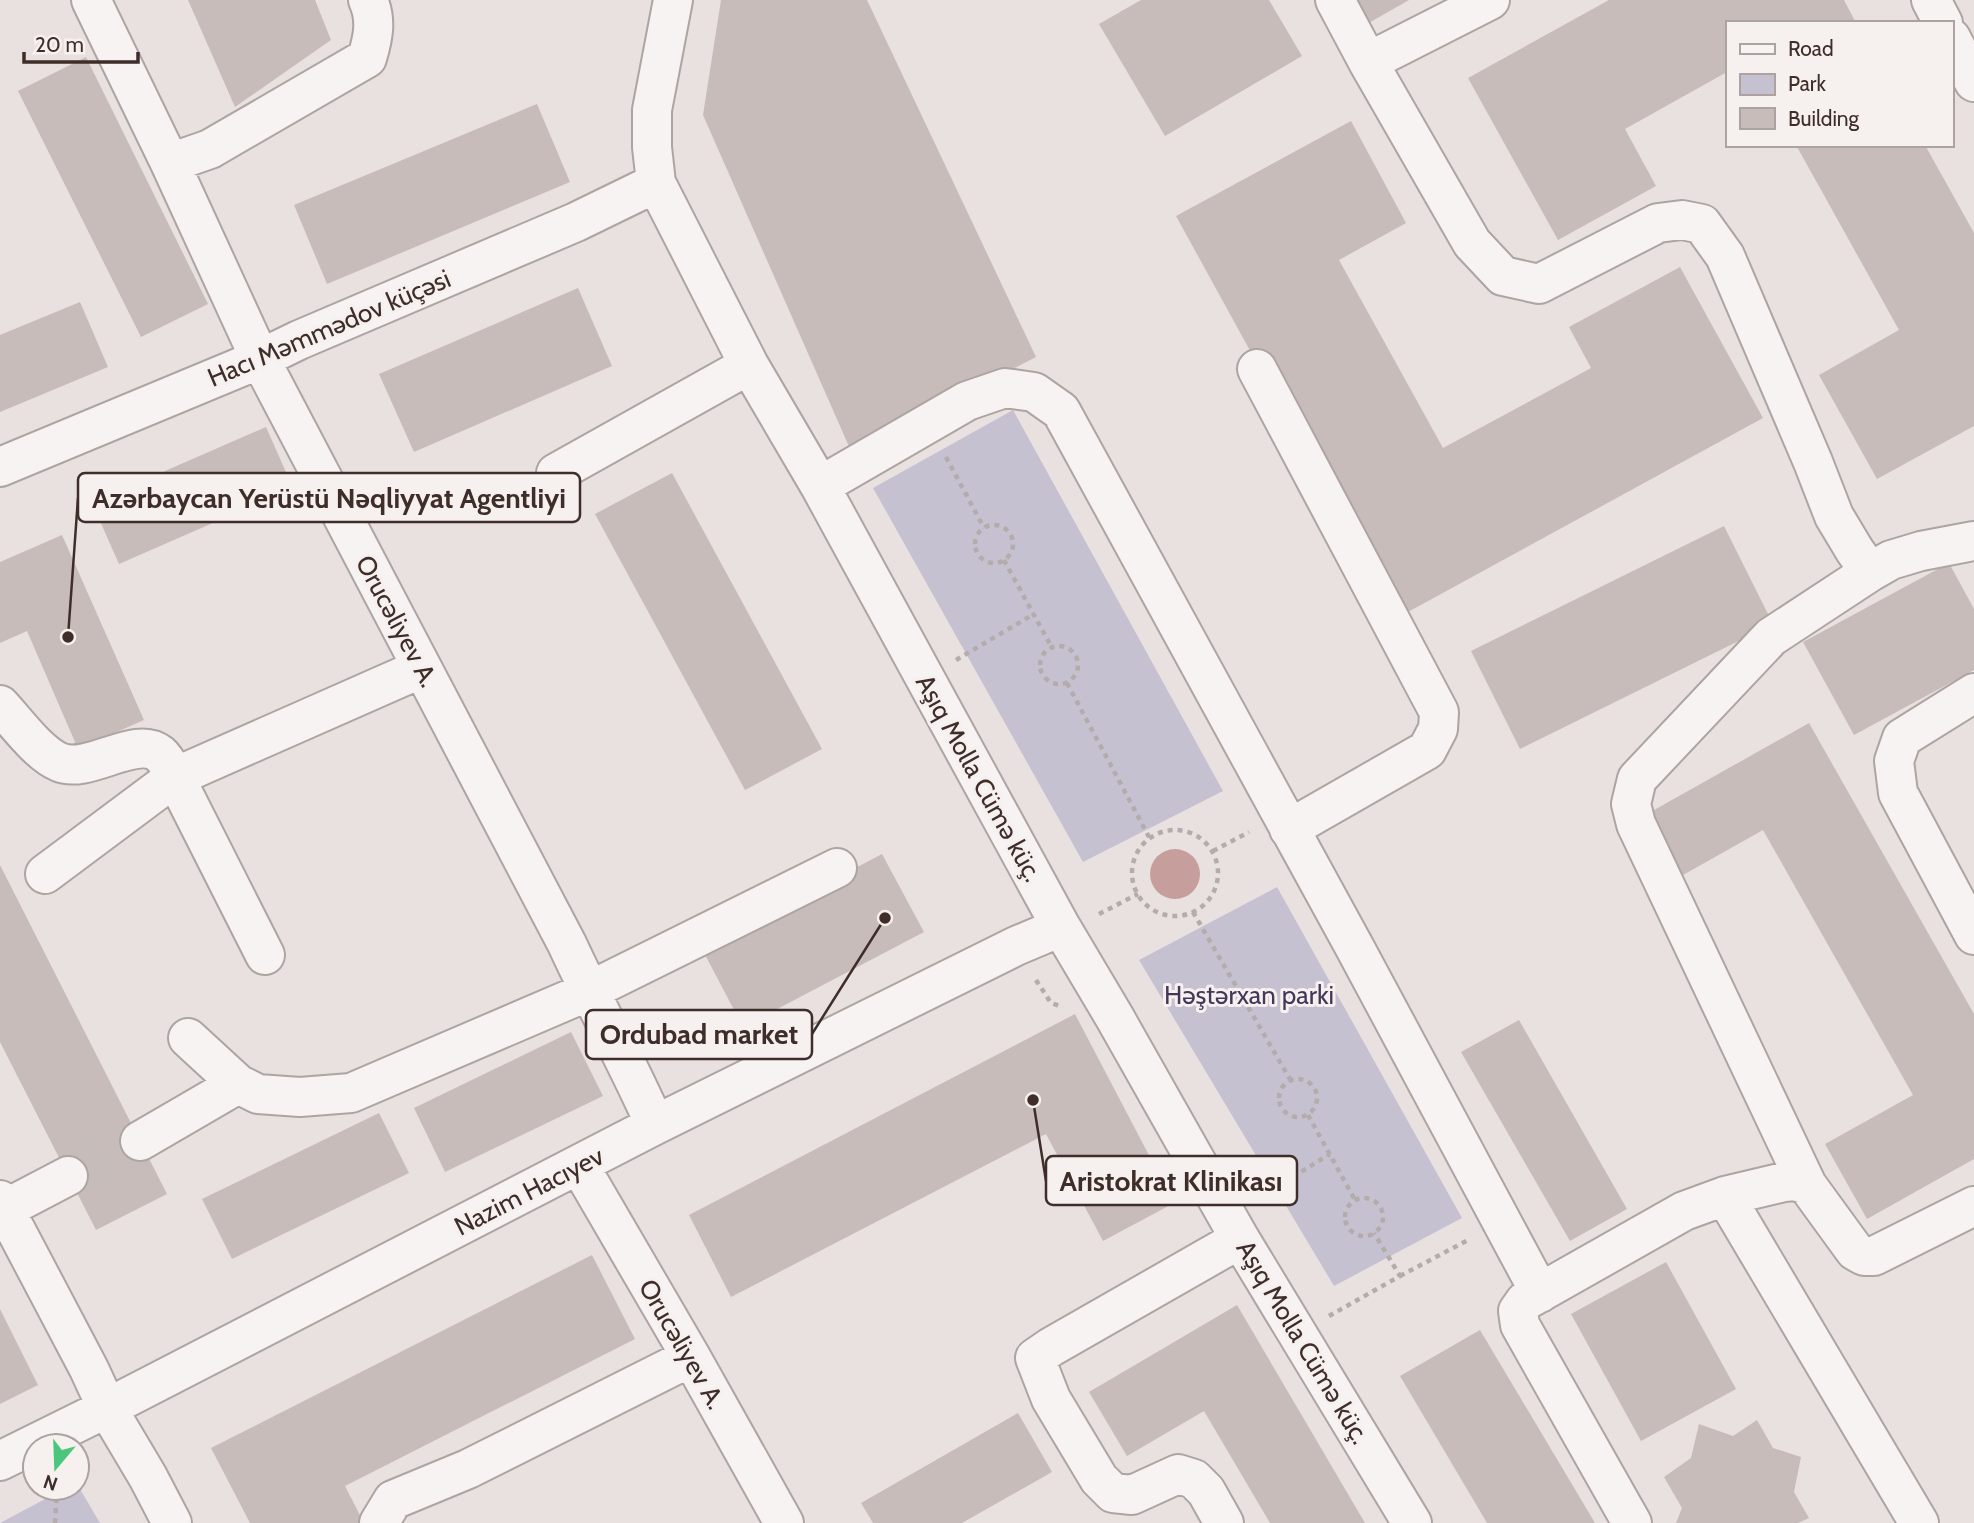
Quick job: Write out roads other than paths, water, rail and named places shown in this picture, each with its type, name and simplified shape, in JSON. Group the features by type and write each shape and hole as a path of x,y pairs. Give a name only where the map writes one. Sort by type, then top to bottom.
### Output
{"street":[{"name":"Orucəliyev A.","path":"91,0 260,359 566,944 635,1079 655,1125"},
{"path":"170,163 210,149 367,58 373,40 374,14 368,0"},
{"name":"Aşıq Molla Cümə küç.","path":"673,0 652,110 656,183 748,365 820,486 1061,927 1240,1239 1412,1523"},
{"path":"1335,0 1472,243 1503,276 1539,284 1658,223 1682,220 1702,224 1725,256 1834,516 1854,551 1870,572"},
{"path":"1368,62 1490,0"},
{"path":"1931,0 1942,21"},
{"path":"1953,42 1974,82"},
{"name":"Hacı Məmmədov küçəsi","path":"0,467 260,359 576,222 656,183"},
{"path":"556,473 748,365"},
{"path":"1257,369 1439,712 1438,729 1427,750 1289,829"},
{"path":"820,486 967,401 1005,388 1034,392 1061,411 1540,1293"},
{"path":"1974,541 1891,560 1771,637 1637,779 1631,804 1636,824 1807,1185 1855,1251 1864,1256 1874,1256 1974,1206"},
{"path":"45,874 175,777 422,668"},
{"path":"1974,693 1902,738 1894,761 1898,793 1974,935"},
{"path":"0,705 42,750 59,762 75,766 148,748 160,754 175,777 265,955"},
{"path":"188,1038 238,1084 258,1094 300,1097 351,1093 589,991 837,868"},
{"name":"Nazim Hacıyev","path":"0,1461 655,1125 1016,946 1061,927"},
{"path":"140,1141 238,1084"},
{"name":"Orucəliyev A.","path":"579,1165 784,1523"},
{"path":"68,1176 2,1204 107,1408 172,1523"},
{"path":"1632,1523 1520,1325 1518,1311 1525,1301 1684,1211 1725,1196 1784,1182 1795,1181 1807,1185"},
{"path":"1725,1196 1919,1523"},
{"path":"1224,1523 1206,1492 1194,1479 1178,1474 1132,1494 1113,1493 1099,1479 1051,1399 1035,1358 1051,1346 1240,1239"},
{"path":"379,1523 393,1500 468,1469 691,1357"}],"tunnel":[{"path":"68,1176 140,1141"}],"place":[{"name":"Azərbaycan Yerüstü Nəqliyyat Agentliyi","path":"68,637"},
{"name":"Ordubad market","path":"885,918"},
{"name":"Aristokrat Klinikası","path":"1033,1100"}],"park label":[{"name":"Həştərxan parki","path":"1249,995"}]}
